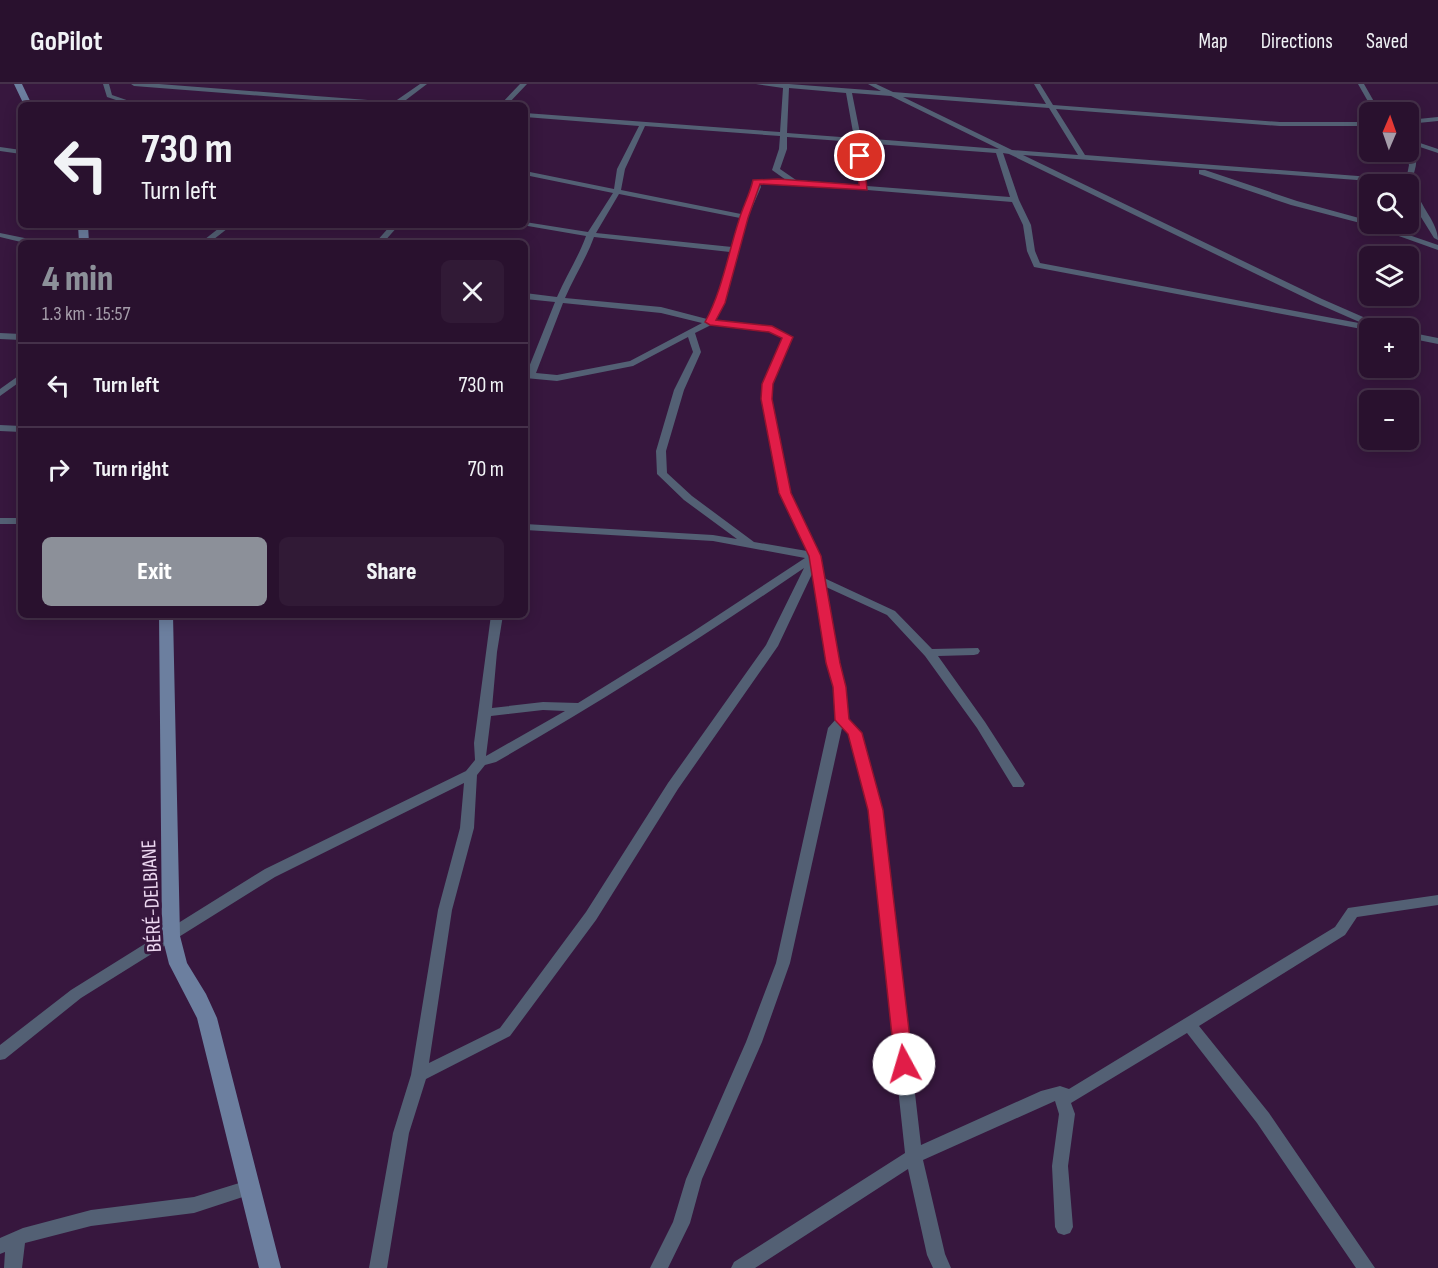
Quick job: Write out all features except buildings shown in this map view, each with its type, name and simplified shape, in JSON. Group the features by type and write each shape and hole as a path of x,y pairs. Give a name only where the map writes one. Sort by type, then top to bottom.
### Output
{"street":[{"path":"18,84 27,102"},
{"path":"106,84 109,96"},
{"path":"134,84 358,102"},
{"path":"235,92 244,84"},
{"path":"399,102 424,84"},
{"path":"506,102 524,84"},
{"path":"759,84 1280,124 1359,124"},
{"path":"871,84 1359,318"},
{"path":"1037,84 1082,156"},
{"path":"1361,84 1371,102"},
{"path":"786,85 783,149 776,170 795,182"},
{"path":"849,92 864,188"},
{"path":"104,102 109,96"},
{"path":"109,96 128,102"},
{"path":"528,115 1010,150 1188,167 1359,178"},
{"path":"1419,121 1438,119"},
{"path":"528,374 559,300 583,256 591,234 617,192 621,169 643,124"},
{"path":"1419,145 1438,151"},
{"path":"0,149 18,152"},
{"path":"1010,150 999,152 1015,200 1027,225 1031,251 1037,265 1359,325"},
{"path":"1188,167 1283,200 1359,220"},
{"path":"528,174 744,218"},
{"path":"528,376 557,378 633,363 710,322 720,303 744,218 757,187 756,182 795,182 1015,200"},
{"path":"1419,207 1438,238"},
{"path":"528,224 736,250"},
{"path":"208,240 224,228"},
{"path":"382,240 392,228"},
{"path":"1400,234 1438,248"},
{"path":"0,235 22,240"},
{"path":"528,296 661,310 710,322 772,329 788,337 768,384 766,399 785,493 815,556 833,663 840,687 842,720 854,733 875,810 914,1156 936,1255 942,1268"},
{"path":"692,333 697,352 679,390 661,451 662,474 688,498 753,545"},
{"path":"0,336 18,337"},
{"path":"1419,337 1438,340"},
{"path":"0,393 18,379"},
{"path":"0,428 18,429"},
{"path":"0,521 18,521"},
{"path":"528,525 713,538 815,556"},
{"path":"0,1054 76,994 270,873 471,774 481,761 500,754 575,712 684,644 815,556"},
{"path":"419,1075 505,1032 591,916 673,786 772,646 815,556"},
{"path":"819,580 891,613 929,653 981,725 1018,784"},
{"name":"BÉRÉ-DELBIANE","path":"166,618 171,936 178,964 199,999 207,1018 270,1268"},
{"path":"481,761 479,753 485,713 488,657 496,618"},
{"path":"929,653 974,651"},
{"path":"485,713 543,706 581,707"},
{"path":"658,1268 681,1223 694,1179 754,1042 783,963 834,728 842,720"},
{"path":"378,1268 401,1133 419,1075 445,910 467,828 471,774"},
{"path":"740,1268 914,1156 1047,1096 1060,1093 1070,1097 1340,931 1353,912 1438,900"},
{"path":"1189,1025 1263,1118 1366,1268"},
{"path":"1060,1093 1067,1114 1060,1166 1064,1227"},
{"path":"13,1268 8,1243 23,1236 91,1218 194,1205 249,1188"}],"route":[{"path":"860,156 864,188 778,181 756,182 757,187 744,218 720,303 710,322 772,329 788,337 768,384 766,399 785,493 815,556 833,663 840,687 842,720 854,733 875,810 904,1064"}]}
